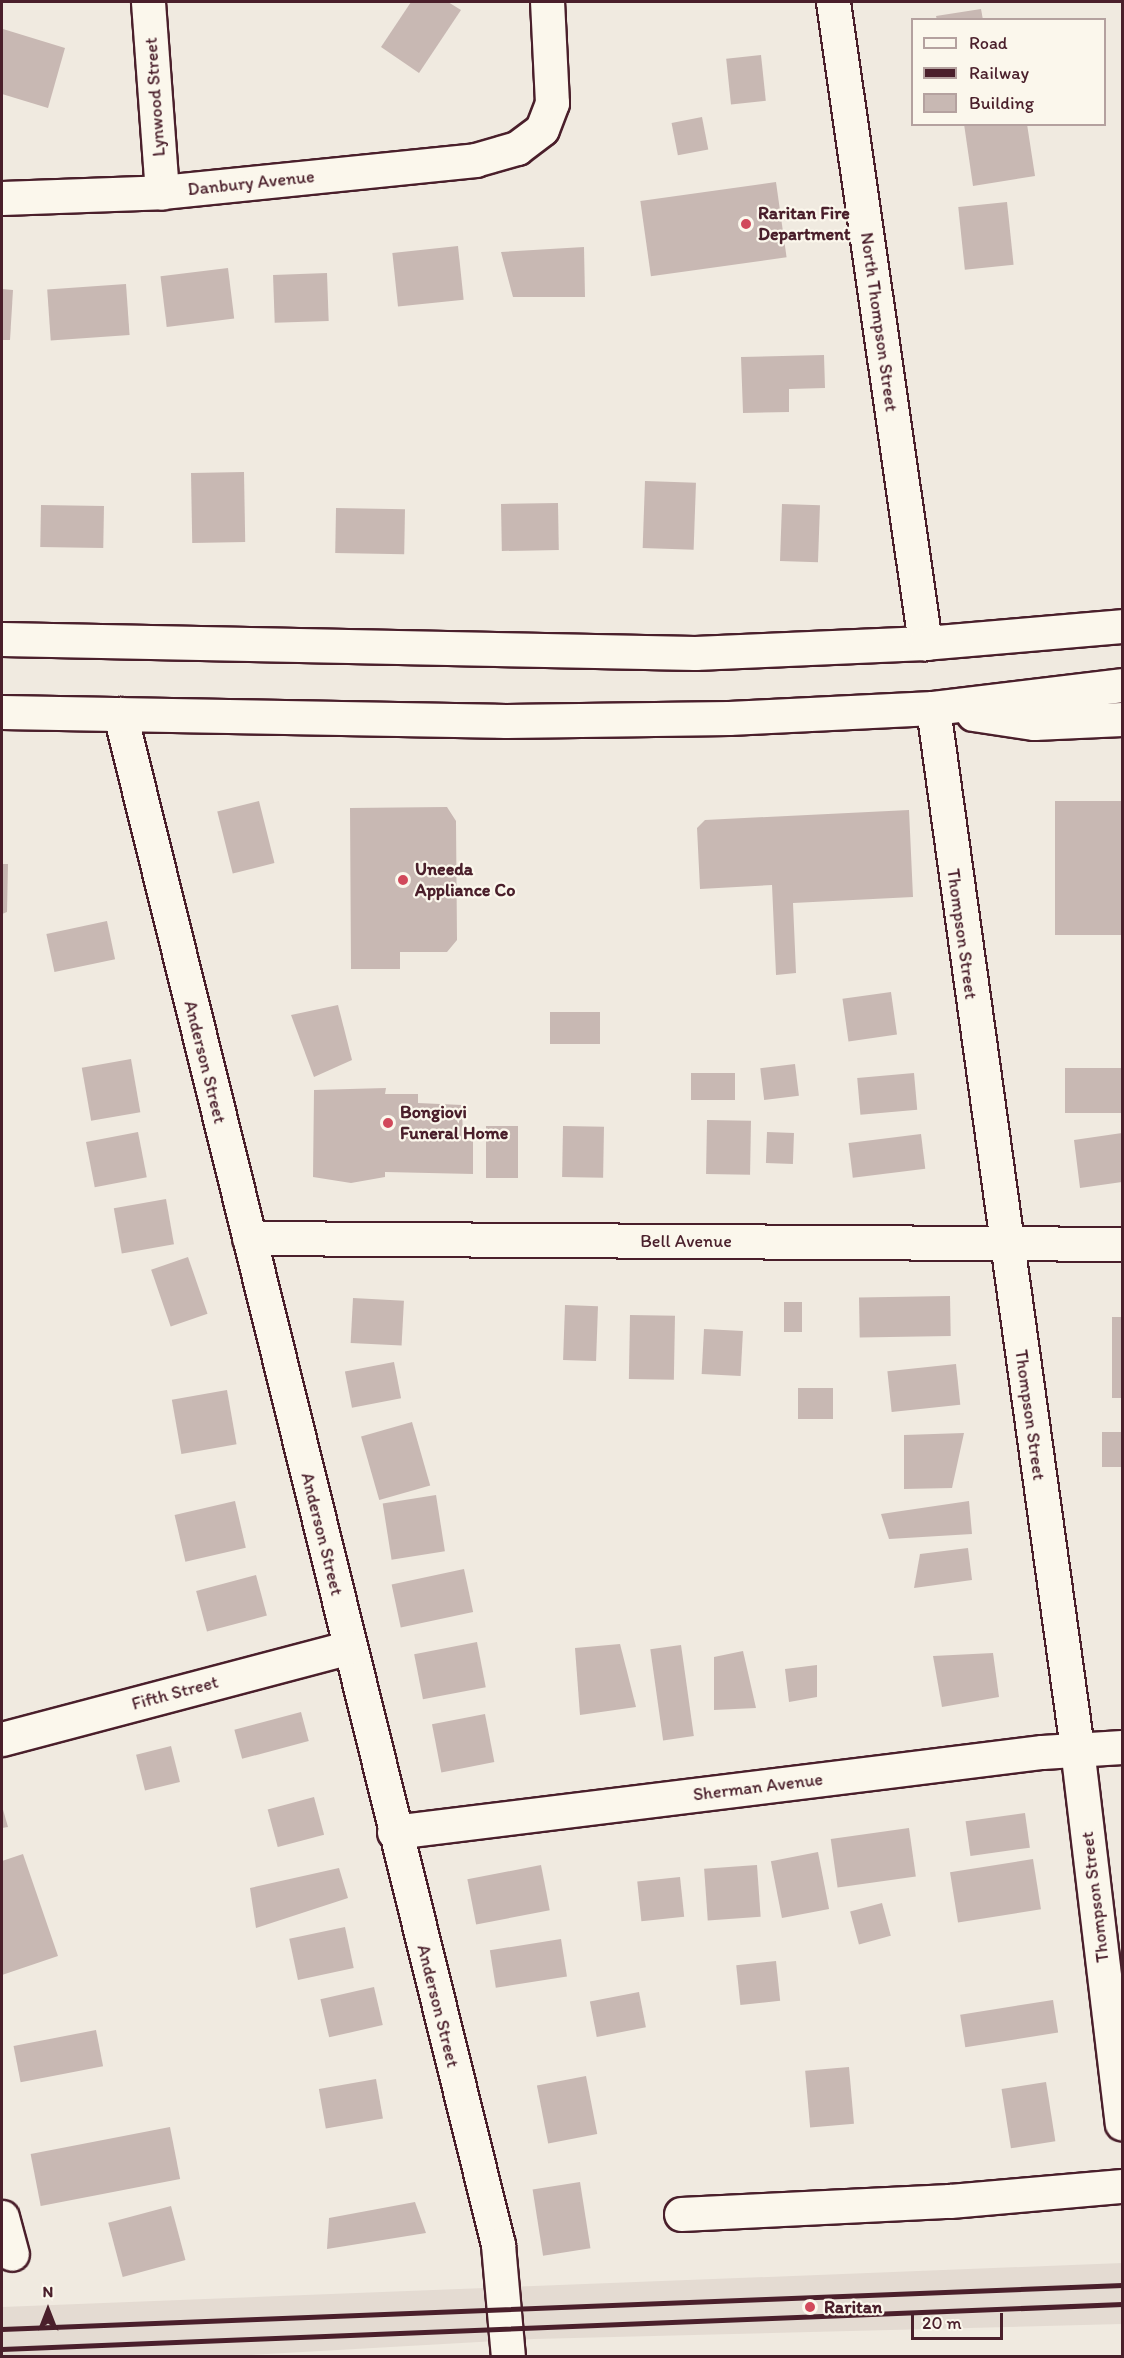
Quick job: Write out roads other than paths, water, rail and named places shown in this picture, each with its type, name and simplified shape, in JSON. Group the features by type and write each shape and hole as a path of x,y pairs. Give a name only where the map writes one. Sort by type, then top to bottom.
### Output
{"main road":[{"name":"Lynwood Street","path":"148,2 162,192"},
{"name":"Danbury Avenue","path":"2,198 162,192 475,160 498,154 530,139 549,115 554,85 547,2"},
{"name":"North Thompson Street","path":"833,2 925,643"},
{"path":"2,639 695,653 925,643 1122,626"},
{"path":"2,712 506,721 729,718 933,708 1122,685"},
{"path":"933,708 1034,723 1122,719"},
{"name":"Thompson Street","path":"933,708 1077,1748 1122,2123"},
{"name":"Anderson Street","path":"120,714 498,2246 508,2356"},
{"name":"Bell Avenue","path":"249,1238 1122,1244"},
{"name":"Fifth Street","path":"2,1739 349,1647"},
{"name":"Sherman Avenue","path":"394,1832 1077,1748 1122,1747"},
{"path":"681,2214 950,2201 1122,2186"},
{"path":"2,2217 12,2254"}],"railway":[{"path":"2,2329 1122,2285"},
{"path":"2,2349 1122,2304"}],"place":[{"name":"Raritan Fire Department","path":"746,224"},
{"name":"Uneeda Appliance Co","path":"403,880"},
{"name":"Bongiovi Funeral Home","path":"388,1123"},
{"name":"Raritan","path":"810,2307"}]}
